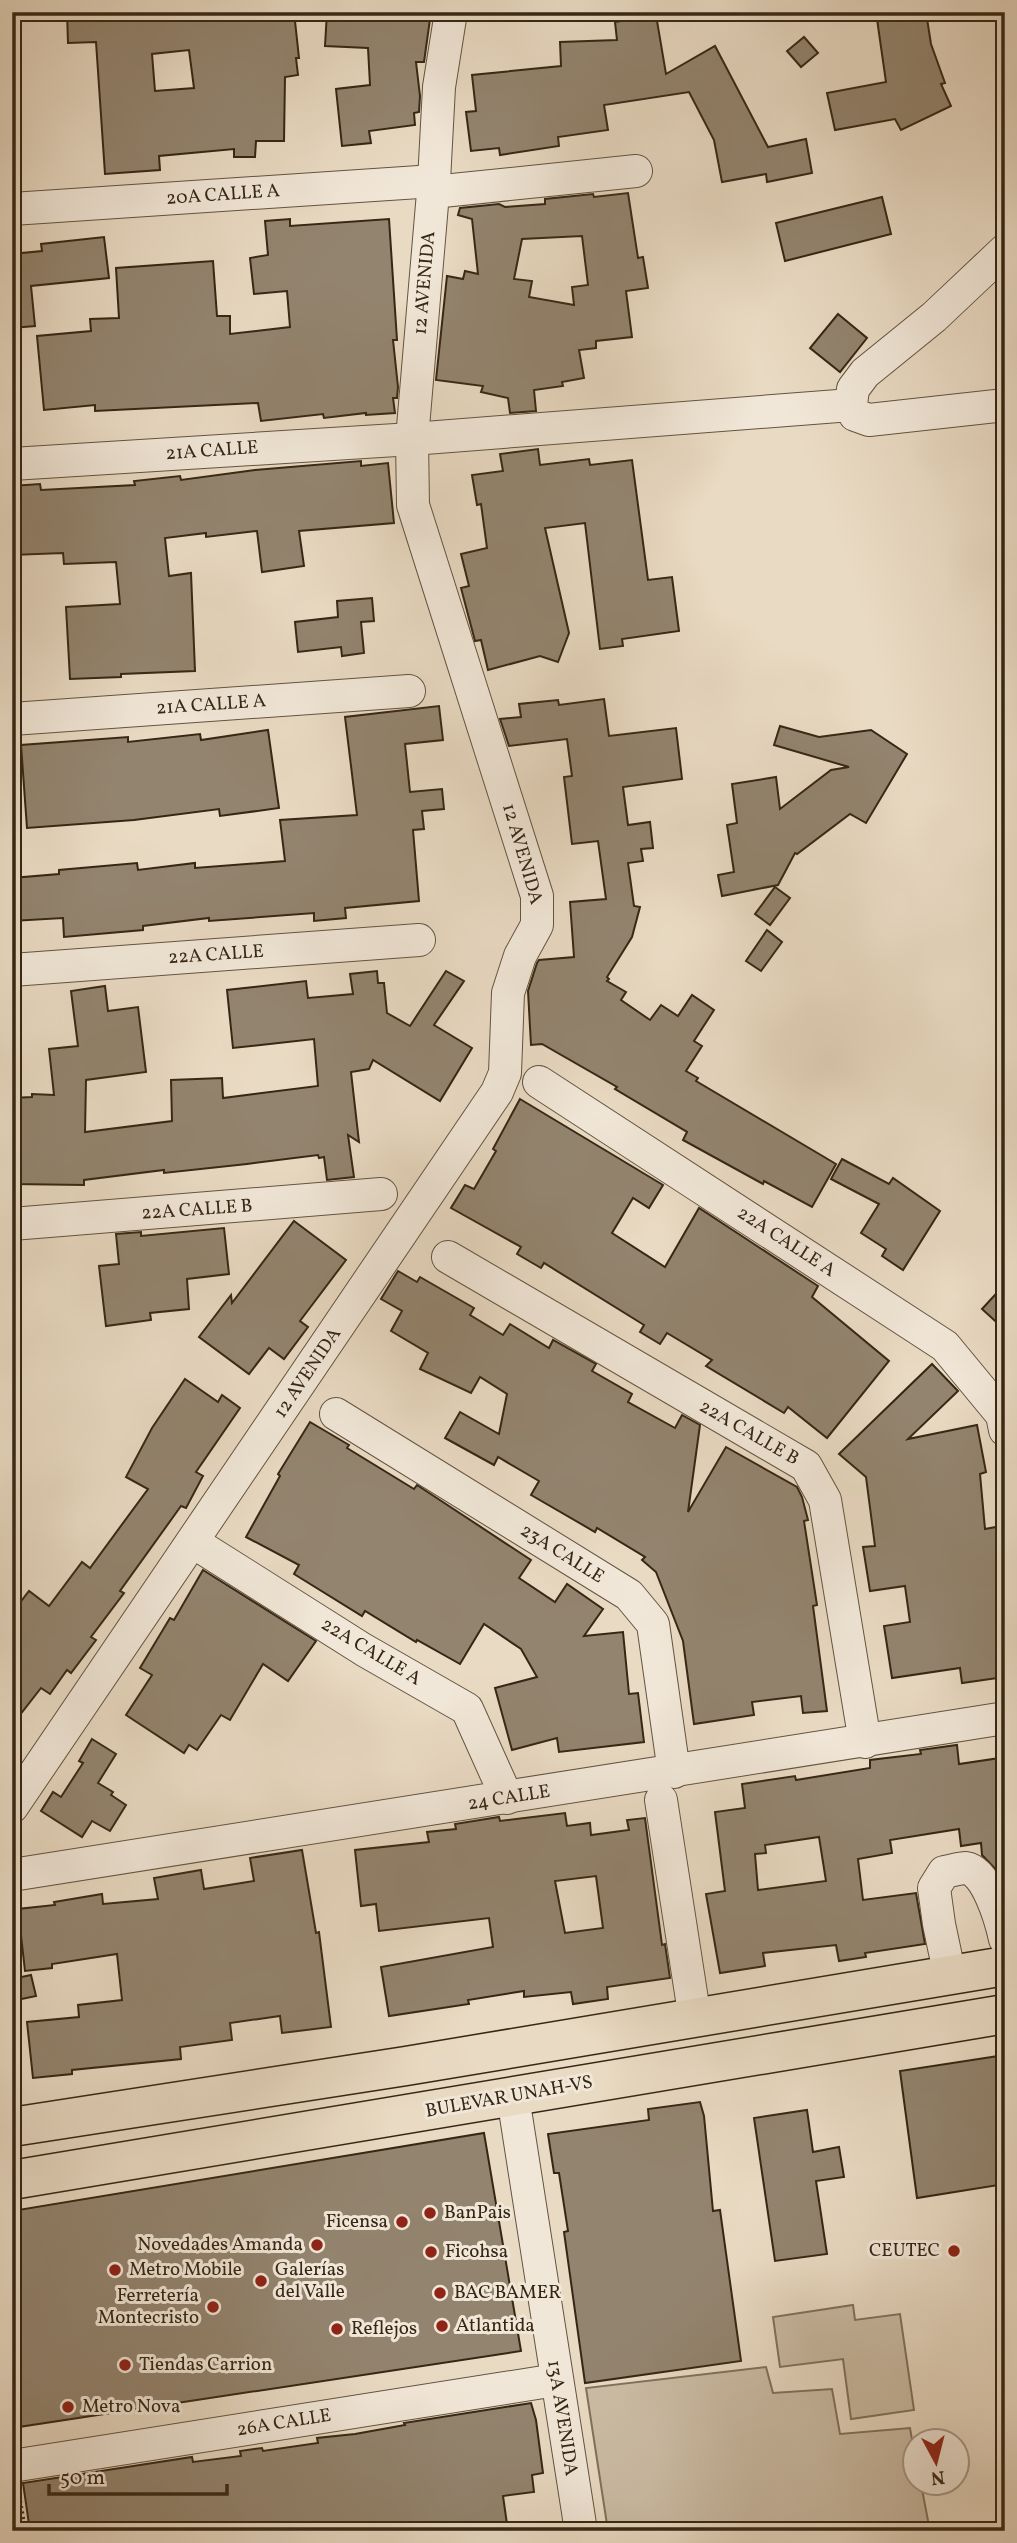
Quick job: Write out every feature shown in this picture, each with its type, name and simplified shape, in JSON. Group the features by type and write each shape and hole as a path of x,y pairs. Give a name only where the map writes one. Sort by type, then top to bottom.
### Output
{"main road":[{"path":"20,2119 407,2066 695,2020 1005,1966"},
{"name":"BULEVAR UNAH-VS","path":"12,2180 1005,2014"},
{"path":"173,2153 172,2142 181,2130 194,2124 357,2098 407,2066"}],"street":[{"name":"12 AVENIDA","path":"12,1807 497,1092 505,1073 508,993 520,956 537,925 537,896 413,505 412,439 439,87 451,12"},
{"name":"20A CALLE A","path":"12,209 433,187 636,171"},
{"path":"1005,250 934,317 865,373 853,389 851,405 855,415 869,420 1005,405"},
{"name":"21A CALLE","path":"12,464 412,439 851,405"},
{"name":"21A CALLE A","path":"12,719 409,691"},
{"name":"22A CALLE","path":"12,970 419,940"},
{"name":"22A CALLE A","path":"539,1083 945,1346 1002,1415 1005,1430"},
{"name":"22A CALLE B","path":"12,1224 381,1194"},
{"name":"22A CALLE B","path":"448,1257 806,1466 825,1500 864,1742"},
{"name":"23A CALLE","path":"336,1414 629,1595 653,1624 668,1786 695,2020"},
{"name":"22A CALLE A","path":"193,1542 364,1650 467,1709 507,1798"},
{"name":"24 CALLE","path":"12,1875 507,1798 668,1786 864,1742 1005,1717"},
{"path":"950,1976 934,1888 944,1872 964,1868 974,1871 996,1903 1005,1939"},
{"name":"13A AVENIDA","path":"513,2097 581,2531"},
{"name":"26A CALLE","path":"13,2465 556,2380"}],"path":[{"path":"13,2465 25,2531"}],"shaded area":[{"path":"853,2305 855,2320 900,2314 914,2410 851,2419 843,2359 780,2367 773,2317"},
{"path":"766,2367 773,2393 832,2389 840,2434 902,2429 902,2498 924,2498 930,2531 608,2531 586,2388"}],"building":[{"path":"67,12 294,12 298,75 285,77 284,141 256,141 255,157 234,157 234,149 159,156 160,170 105,174 96,42 68,43","holes":["189,50 194,88 155,91 152,54"]},
{"path":"327,12 431,12 424,62 416,62 420,96 419,112 414,113 415,125 369,131 371,143 342,146 336,89 370,85 368,48 325,46"},
{"path":"876,12 926,12 931,44 945,83 941,84 951,106 901,130 895,119 835,130 827,93 886,82"},
{"path":"656,15 666,74 715,46 768,147 806,139 812,173 767,182 766,174 722,182 714,140 689,92 604,105 608,130 558,137 559,146 500,155 499,148 471,151 466,112 476,111 472,75 561,66 560,42 617,40 615,22"},
{"path":"804,37 818,53 801,67 787,51"},
{"path":"628,193 638,258 643,257 648,288 626,291 632,337 596,341 596,348 579,350 584,378 562,382 563,386 534,390 536,411 510,413 508,398 481,392 483,386 436,380 447,276 463,279 465,271 478,274 472,219 458,215 460,208 499,204 505,207 545,204 545,199 593,194 594,197","holes":["582,236 588,285 572,287 574,305 529,297 532,281 514,279 522,239"]},
{"path":"882,197 891,234 785,261 776,223"},
{"path":"290,219 290,226 389,219 397,340 393,340 398,387 397,398 393,398 395,413 324,418 323,414 261,421 258,403 95,411 95,405 44,410 37,336 91,331 90,319 119,318 116,268 213,261 217,316 230,316 230,334 290,327 287,291 254,294 250,258 268,255 265,221"},
{"path":"104,237 109,278 31,286 35,326 12,328 12,254 42,251 41,244"},
{"path":"838,314 867,338 840,372 810,348"},
{"path":"538,449 540,465 589,459 590,465 632,460 648,580 672,577 679,631 622,639 623,646 600,649 585,523 545,528 569,633 558,662 540,656 488,670 481,640 475,641 461,588 469,586 461,554 487,548 481,504 477,505 472,475 503,471 500,454"},
{"path":"361,461 361,466 388,463 394,523 299,531 304,566 262,572 257,531 206,537 206,533 165,538 169,576 191,573 195,671 70,679 66,607 120,604 116,562 64,564 63,553 12,555 12,486 40,484 41,490 135,485 134,481 180,476 181,480 255,470"},
{"path":"372,598 374,621 361,622 364,653 342,656 341,647 298,652 295,622 338,617 337,601"},
{"path":"604,699 609,736 676,728 682,779 623,787 628,825 650,822 653,848 641,849 643,861 628,863 634,906 640,907 632,937 607,981 626,992 621,1000 650,1020 661,1005 678,1016 692,995 714,1010 694,1041 702,1046 686,1071 698,1078 696,1081 836,1164 812,1207 764,1181 763,1184 683,1140 687,1132 615,1089 617,1087 542,1044 531,1045 528,991 537,963 539,960 574,957 570,902 606,899 598,841 572,844 564,777 572,776 567,739 509,746 500,719 521,717 519,704 558,700 559,705"},
{"path":"439,706 443,740 405,744 410,792 442,789 444,809 422,811 424,829 413,830 419,901 345,908 346,918 314,921 314,913 209,921 209,918 143,926 143,930 64,937 63,918 12,921 12,878 59,874 59,870 137,863 138,870 195,863 195,868 285,861 280,820 357,815 345,717"},
{"path":"780,726 819,737 871,730 907,754 866,823 850,814 795,853 778,885 722,896 718,875 734,872 727,825 737,823 732,784 776,777 780,809 831,770 849,767 774,745"},
{"path":"268,730 279,808 220,816 219,809 134,820 27,828 21,745 128,737 128,742 200,734 201,740"},
{"path":"775,887 790,898 770,925 755,914"},
{"path":"767,930 782,942 761,971 746,961"},
{"path":"377,971 378,983 384,983 387,1013 410,1026 446,971 464,981 434,1025 472,1048 440,1101 373,1060 369,1069 351,1072 359,1142 348,1135 354,1177 327,1180 324,1157 319,1158 318,1155 84,1180 84,1185 12,1184 12,1098 32,1097 32,1094 54,1095 49,1049 78,1046 71,991 105,986 108,1011 138,1007 146,1072 86,1080 85,1132 172,1121 171,1080 222,1078 223,1098 318,1086 314,1039 233,1048 227,990 306,981 308,998 353,994 350,974"},
{"path":"520,1099 663,1185 649,1208 633,1198 612,1233 665,1267 699,1208 818,1286 812,1297 889,1361 827,1438 788,1407 784,1413 706,1366 712,1360 667,1333 660,1344 640,1332 644,1325 544,1263 541,1268 517,1254 521,1247 451,1208 465,1185 474,1189 496,1151 493,1149"},
{"path":"842,1159 889,1184 893,1178 940,1211 903,1270 882,1256 886,1249 861,1233 879,1204 831,1179"},
{"path":"294,1221 346,1260 300,1321 308,1327 284,1359 269,1348 249,1374 199,1337 231,1295 232,1303"},
{"path":"224,1228 229,1274 187,1279 189,1309 150,1313 151,1320 106,1326 99,1266 119,1264 116,1234 141,1232 141,1236"},
{"path":"398,1271 417,1282 420,1277 474,1308 470,1315 503,1335 510,1324 549,1348 553,1340 596,1364 592,1371 632,1394 628,1402 675,1428 682,1415 700,1425 688,1512 726,1447 797,1487 808,1520 804,1521 817,1605 813,1606 827,1711 803,1713 801,1696 752,1702 754,1715 694,1724 683,1641 656,1572 642,1560 645,1557 597,1528 595,1532 531,1495 539,1481 498,1457 494,1465 445,1438 460,1412 499,1434 507,1394 480,1377 471,1393 420,1369 428,1353 391,1331 402,1311 381,1299"},
{"path":"1005,1284 1005,1330 982,1309"},
{"path":"932,1364 958,1391 908,1439 977,1425 986,1472 980,1474 985,1529 996,1527 1005,1573 1005,1677 962,1683 960,1668 892,1678 884,1626 910,1622 905,1586 870,1591 863,1547 875,1546 866,1477 839,1454"},
{"path":"185,1379 218,1402 222,1395 240,1408 196,1472 203,1476 186,1508 181,1506 120,1591 124,1593 91,1637 96,1640 71,1673 67,1670 50,1694 41,1688 12,1725 12,1613 29,1591 49,1606 82,1562 90,1568 148,1489 126,1477 152,1428"},
{"path":"310,1422 414,1489 417,1485 531,1560 519,1578 555,1602 567,1584 603,1609 584,1636 623,1632 629,1694 638,1693 644,1742 559,1752 557,1738 512,1750 495,1688 537,1677 521,1649 484,1624 460,1664 417,1640 416,1642 365,1611 362,1616 294,1574 299,1565 246,1537 280,1476 278,1474"},
{"path":"203,1570 316,1641 288,1681 263,1664 230,1720 221,1715 197,1750 189,1745 184,1753 126,1715 152,1675 140,1668 170,1618 174,1620"},
{"path":"92,1739 116,1754 98,1783 113,1792 111,1795 126,1805 110,1831 92,1821 82,1837 41,1811 53,1792 61,1797 83,1763 79,1761"},
{"path":"957,1745 959,1764 1000,1758 1005,1790 1005,1810 999,1811 1005,1847 1005,1874 1000,1874 982,1855 981,1843 961,1846 959,1829 890,1840 892,1853 858,1859 863,1900 916,1893 925,1944 865,1953 866,1957 839,1961 836,1945 763,1953 765,1966 720,1973 706,1894 725,1891 715,1812 745,1808 742,1784 795,1776 796,1780 870,1768 870,1760 921,1754 920,1750","holes":["819,1837 826,1881 758,1890 755,1854 766,1853 765,1845"]},
{"path":"565,1813 567,1826 590,1823 591,1835 629,1830 627,1820 645,1818 662,1945 665,1944 670,1978 607,1987 608,1999 573,2004 571,1992 524,1997 524,1991 468,2000 469,2004 389,2016 381,1967 493,1947 489,1918 379,1931 376,1904 361,1906 355,1850 429,1842 427,1832 456,1829 455,1824 499,1817 500,1821","holes":["596,1876 603,1928 565,1933 555,1881"]},
{"path":"302,1850 316,1933 319,1932 331,2027 282,2033 280,2016 230,2023 232,2040 180,2047 181,2059 72,2070 72,2074 33,2078 27,2022 79,2017 78,2005 122,2000 117,1954 25,1971 18,1909 55,1905 54,1902 102,1894 103,1904 158,1899 154,1878 201,1870 204,1889 254,1881 250,1858"},
{"path":"31,1975 36,1996 12,2001 12,1979"},
{"name":"CEUTEC","path":"1005,2055 1005,2184 917,2198 900,2071"},
{"path":"700,2102 704,2116 713,2211 720,2210 741,2361 585,2383 564,2232 568,2231 559,2173 554,2173 548,2134 649,2120 648,2109"},
{"path":"807,2110 813,2152 839,2147 844,2177 816,2181 827,2254 775,2261 754,2118"},
{"name":"Galerías del Valle","path":"484,2133 521,2351 12,2428 12,2211"},
{"path":"531,2403 543,2473 532,2475 534,2492 503,2496 508,2531 321,2531 321,2525 277,2531 235,2531 235,2528 213,2531 30,2531 23,2483 192,2457 193,2462 241,2456 240,2451 262,2448 263,2451 318,2443 317,2438 355,2434 405,2425 404,2423"}],"place":[{"name":"BanPais","path":"430,2213"},
{"name":"Ficensa","path":"402,2222"},
{"name":"Novedades Amanda","path":"317,2245"},
{"name":"CEUTEC","path":"954,2251"},
{"name":"Ficohsa","path":"431,2252"},
{"name":"Metro Mobile","path":"115,2270"},
{"name":"Galerías del Valle","path":"261,2281"},
{"name":"BAC BAMER","path":"440,2293"},
{"name":"Ferretería Montecristo","path":"213,2307"},
{"name":"Atlantida","path":"442,2326"},
{"name":"Reflejos","path":"337,2329"},
{"name":"Tiendas Carrion","path":"125,2365"},
{"name":"Metro Nova","path":"68,2407"}]}
